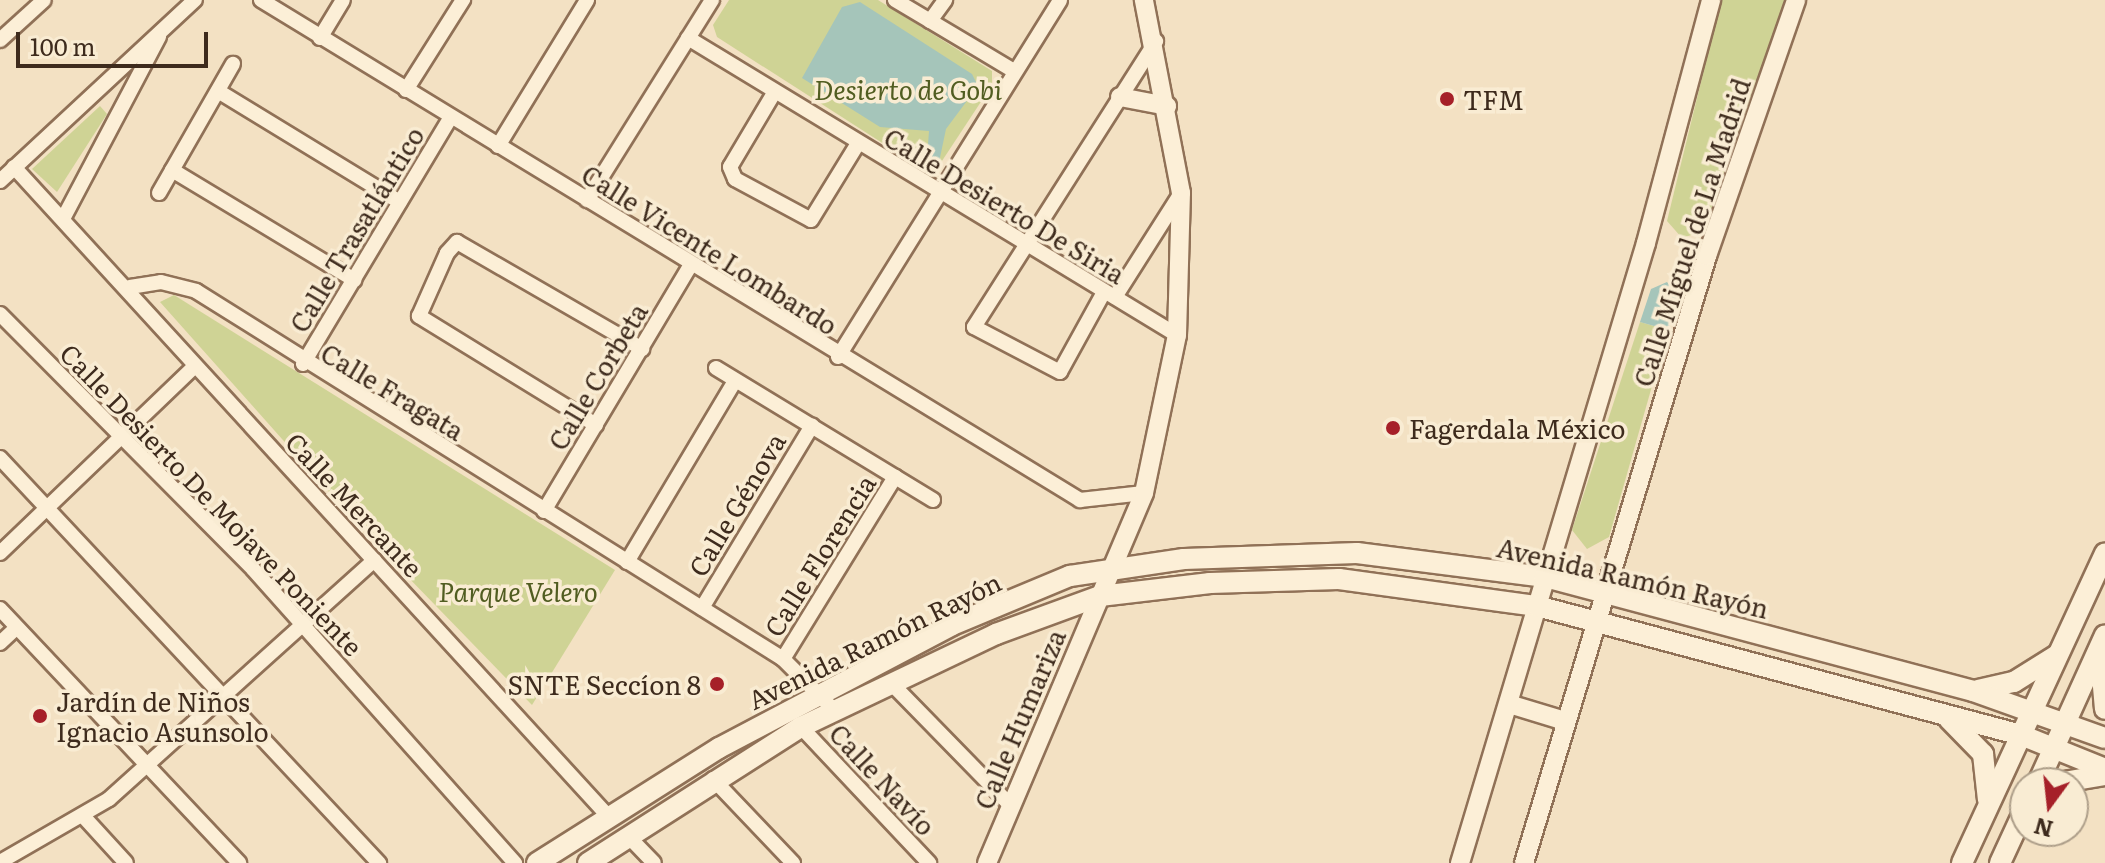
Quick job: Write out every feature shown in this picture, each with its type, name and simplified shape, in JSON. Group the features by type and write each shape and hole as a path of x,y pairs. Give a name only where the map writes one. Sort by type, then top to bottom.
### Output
{"main road":[{"name":"Avenida Ramón Rayón","path":"537,863 820,691 952,625 1117,565 1318,552 1545,577 1973,691 2033,709 2105,738"},
{"path":"1962,863 2105,553"},
{"name":"Avenida Ramón Rayón","path":"588,863 713,779 801,727 996,634 1100,596 1210,583 1339,579 1537,606 2021,735 2105,769"},
{"path":"2102,640 2105,709"},
{"path":"2046,767 2102,640"},
{"path":"1973,691 2014,682 2057,655"},
{"path":"1943,713 1983,754 1988,807"},
{"path":"2000,863 2009,844"}],"street":[{"path":"0,40 44,0"},
{"path":"0,181 195,0"},
{"name":"Calle Vicente Lombardo","path":"261,0 838,357 1080,500 1144,493"},
{"path":"320,38 343,0"},
{"path":"406,90 463,0"},
{"path":"498,146 587,0"},
{"path":"587,200 712,0"},
{"path":"895,0 1014,71"},
{"path":"930,21 945,0"},
{"name":"Calle Desierto De Siria","path":"838,357 1060,0"},
{"name":"Calle Humariza","path":"987,863 1100,596 1117,565 1144,493 1177,335 1181,193 1156,41 1144,0"},
{"name":"Calle Miguel de La Madrid","path":"1460,863 1509,704 1711,0"},
{"name":"Calle Miguel de La Madrid","path":"1524,863 1594,619 1796,0"},
{"path":"64,217 164,27"},
{"name":"Calle Desierto De Siria","path":"688,38 857,145 1177,335"},
{"path":"1156,41 1024,245 976,330 1060,372 1109,294 1181,193"},
{"path":"159,193 233,64"},
{"path":"218,91 400,202"},
{"path":"774,93 730,167 735,179 811,220 857,145"},
{"path":"1120,97 1167,106"},
{"name":"Calle Trasatlántico","path":"303,364 450,118"},
{"name":"Calle Mercante","path":"14,167 130,287 194,367 609,817"},
{"path":"172,170 354,280"},
{"path":"596,425 419,316 457,242 642,349"},
{"name":"Calle Corbeta","path":"544,511 690,266"},
{"name":"Calle Fragata","path":"130,287 161,282 196,291 303,364 783,659 820,691 834,710"},
{"name":"Calle Desierto De Mojave Poniente","path":"0,314 303,623 515,863"},
{"path":"0,553 194,367"},
{"path":"716,368 933,500"},
{"path":"627,562 735,381"},
{"name":"Calle Génova","path":"702,608 812,426"},
{"path":"0,458 228,696 379,863"},
{"name":"Calle Florencia","path":"783,659 895,477"},
{"path":"5,861 84,817 145,768 228,696 374,560"},
{"path":"0,609 145,768 239,863"},
{"path":"0,643 16,628"},
{"path":"892,684 1011,806"},
{"path":"1509,704 1565,721"},
{"name":"Calle Navío","path":"801,727 929,863"},
{"path":"713,779 793,863"},
{"path":"84,817 126,863"},
{"path":"628,836 654,863"}],"green space":[{"name":"Desierto de Gobi","path":"729,0 878,0 992,71 992,85 938,167 926,171 717,37 713,25"},
{"path":"1721,0 1787,0 1704,231 1682,238 1667,221"},
{"path":"100,106 107,114 57,192 32,169"},
{"name":"Parque Velero","path":"174,295 615,570 532,705 371,539 160,302"},
{"path":"1640,322 1668,330 1609,537 1587,549 1572,530"}],"water":[{"path":"860,2 972,74 978,86 946,129 938,167 926,171 929,131 880,127 802,78 842,7"},
{"path":"1667,282 1678,297 1668,330 1640,322 1651,289"}],"place":[{"name":"TFM","path":"1447,99"},
{"name":"Fagerdala México","path":"1393,428"},
{"name":"SNTE Seccíon 8","path":"717,684"},
{"name":"Jardín de Niños Ignacio Asunsolo","path":"40,716"}]}
